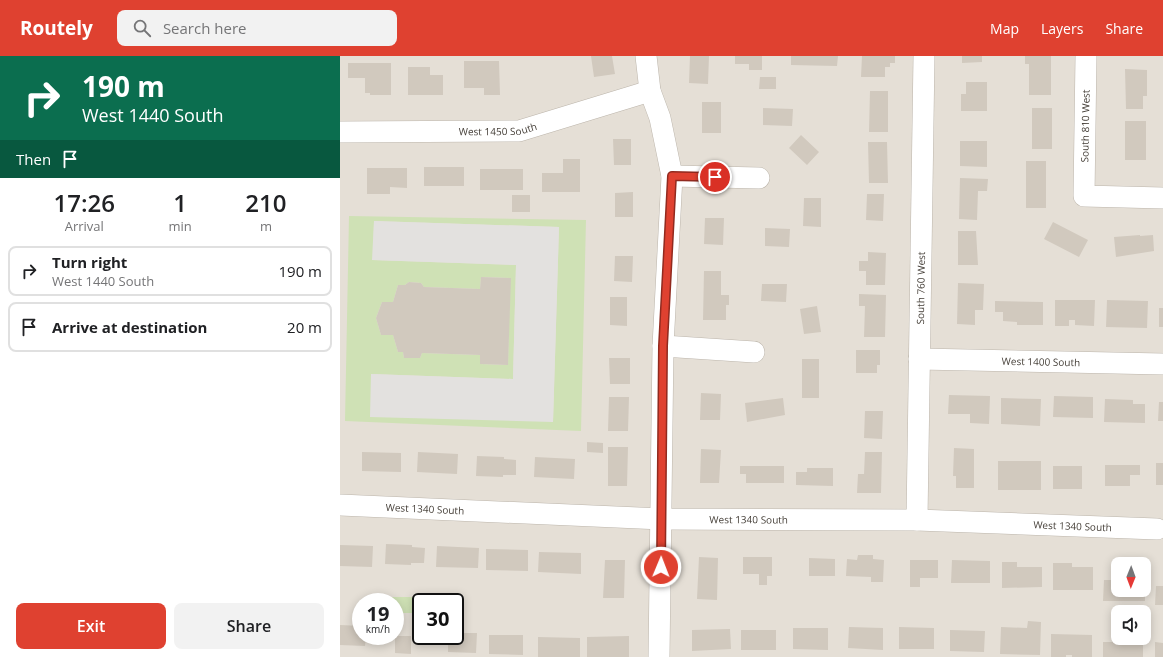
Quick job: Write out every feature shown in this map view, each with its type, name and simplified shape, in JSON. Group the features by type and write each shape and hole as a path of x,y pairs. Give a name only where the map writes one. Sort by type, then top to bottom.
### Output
{"street":[{"path":"646,56 650,91 660,118 672,176 663,346 662,519 659,657"},
{"name":"South 760 West","path":"917,520 924,56"},
{"name":"South 810 West","path":"1086,56 1084,196 1163,198"},
{"name":"West 1450 South","path":"340,132 519,131 650,91"},
{"path":"672,176 759,178"},
{"path":"663,346 754,352"},
{"name":"West 1400 South","path":"919,359 1163,364"},
{"name":"West 1340 South","path":"340,506 662,519 917,520 1157,529"}],"shaded area":[{"path":"340,56 1163,56 1163,657 340,657"},
{"path":"374,221 559,227 553,422 370,417 371,374 513,379 516,265 372,260"}],"green space":[{"path":"349,216 586,220 581,431 345,421","holes":["374,221 559,227 553,422 371,374 513,379 516,265 373,260","481,277 510,278 508,365 480,364 480,355 422,353 420,358 404,358 403,352 398,352 393,335 381,335 376,318 382,302 393,302 398,285 405,285 409,282 421,283 424,287 480,289"]},
{"path":"404,597 412,597 412,613 404,613"}],"building":[{"path":"591,56 612,56 615,74 594,77"},
{"path":"690,56 709,56 708,84 689,83"},
{"path":"735,56 762,56 762,70 749,70 749,64 735,64"},
{"path":"791,56 838,56 837,66 791,65"},
{"path":"862,56 895,56 895,63 890,63 890,67 885,67 885,77 861,77"},
{"path":"962,56 982,56 982,62 962,63"},
{"path":"1025,56 1051,56 1051,95 1029,95 1029,64 1025,64"},
{"path":"464,61 499,61 500,95 484,95 484,88 464,88"},
{"path":"348,63 391,63 391,95 370,95 370,93 365,93 365,78 348,78"},
{"path":"408,67 430,67 430,75 443,75 443,95 408,95"},
{"path":"1125,69 1147,70 1147,96 1143,96 1143,109 1126,109"},
{"path":"760,77 776,77 776,89 759,89"},
{"path":"966,82 987,82 987,111 961,111 961,94 966,94"},
{"path":"870,91 888,91 888,132 869,132"},
{"path":"702,102 721,102 721,133 702,133"},
{"path":"763,108 793,109 792,126 763,125"},
{"path":"1032,108 1052,108 1052,149 1032,149"},
{"path":"1125,121 1146,121 1146,160 1125,160"},
{"path":"801,135 819,152 807,165 789,148"},
{"path":"613,139 631,139 631,165 614,165"},
{"path":"960,141 987,141 987,167 960,166"},
{"path":"868,142 887,142 888,183 869,183"},
{"path":"563,159 580,159 580,192 542,192 542,173 563,173"},
{"path":"1026,161 1046,161 1046,208 1026,208"},
{"path":"424,167 464,167 464,186 424,186"},
{"path":"367,168 407,168 407,188 390,187 390,194 367,194"},
{"path":"480,169 523,169 523,190 480,190"},
{"path":"960,178 988,179 987,191 978,191 977,220 959,219"},
{"path":"633,192 633,217 615,217 615,193"},
{"path":"867,194 884,194 883,221 866,220"},
{"path":"512,195 530,195 530,212 512,212"},
{"path":"804,198 821,198 821,227 803,226"},
{"path":"705,218 724,218 723,245 704,244"},
{"path":"1053,222 1088,240 1079,257 1044,239"},
{"path":"765,228 790,229 789,247 765,246"},
{"path":"958,231 976,231 978,265 958,265"},
{"path":"1153,235 1154,251 1116,257 1114,237"},
{"path":"868,252 886,253 885,285 866,285 866,271 859,271 859,261 868,261"},
{"path":"615,256 633,256 632,282 614,281"},
{"path":"704,271 721,271 721,295 729,295 729,305 726,305 726,320 703,320"},
{"path":"481,277 511,278 508,365 480,364 480,355 422,353 420,358 404,358 403,352 398,352 393,335 381,335 376,318 382,302 393,302 398,285 405,285 409,282 421,283 424,287 480,289"},
{"path":"958,283 984,284 983,310 975,310 975,325 957,324"},
{"path":"762,284 787,284 786,302 761,301"},
{"path":"859,294 886,295 885,337 864,337 865,306 859,306"},
{"path":"610,297 627,297 627,326 610,325"},
{"path":"1055,300 1095,300 1094,326 1075,325 1075,320 1069,320 1069,326 1055,326"},
{"path":"1107,300 1148,301 1147,328 1106,327"},
{"path":"995,301 1043,302 1043,325 1017,325 1017,322 1003,321 1003,312 995,312"},
{"path":"817,306 821,332 804,334 800,309"},
{"path":"1159,308 1163,308 1163,327 1159,327"},
{"path":"856,350 880,350 880,365 877,365 877,373 856,373"},
{"path":"609,358 630,358 630,384 610,384"},
{"path":"802,359 819,359 819,398 802,398"},
{"path":"701,393 721,394 720,420 700,420"},
{"path":"949,395 990,396 989,424 970,423 970,414 948,414"},
{"path":"1054,396 1093,397 1093,418 1053,417"},
{"path":"609,397 629,397 628,431 608,431"},
{"path":"783,398 785,415 747,422 745,403"},
{"path":"1001,398 1041,399 1040,426 1001,424"},
{"path":"1105,399 1133,400 1133,404 1145,404 1145,423 1104,422"},
{"path":"1159,402 1163,402 1163,421 1158,421"},
{"path":"865,411 883,411 882,439 864,438"},
{"path":"587,442 603,443 603,453 587,452"},
{"path":"608,447 628,447 627,486 608,486"},
{"path":"954,448 974,449 974,488 956,488 956,476 953,476"},
{"path":"701,449 721,450 719,483 700,483"},
{"path":"362,452 401,453 401,472 362,471"},
{"path":"418,452 458,454 457,474 417,472"},
{"path":"865,452 882,452 881,493 857,493 858,474 864,474"},
{"path":"477,456 504,457 504,459 516,460 516,475 503,475 503,477 476,476"},
{"path":"535,457 575,459 574,479 534,477"},
{"path":"998,461 1041,461 1041,490 998,490"},
{"path":"1156,463 1163,463 1163,485 1156,485"},
{"path":"1105,465 1140,465 1140,475 1130,475 1130,486 1105,486"},
{"path":"740,466 784,466 784,483 746,483 746,474 740,474"},
{"path":"1053,466 1082,466 1082,489 1053,489"},
{"path":"807,468 833,468 833,486 796,485 796,472 807,472"},
{"path":"386,544 412,545 412,547 425,548 424,563 411,563 411,565 385,564"},
{"path":"340,545 373,546 372,567 340,566"},
{"path":"437,546 479,548 478,568 436,567"},
{"path":"486,549 528,550 528,571 486,570"},
{"path":"539,552 581,553 581,574 538,572"},
{"path":"858,555 873,555 873,559 884,560 883,582 871,582 871,577 846,576 847,559 857,560"},
{"path":"699,557 718,558 717,600 697,599"},
{"path":"743,557 772,557 772,576 767,576 767,585 759,585 759,574 743,574"},
{"path":"809,558 835,559 835,576 809,576"},
{"path":"605,560 625,560 624,598 603,598"},
{"path":"910,560 938,560 938,578 920,578 920,587 910,587"},
{"path":"952,560 990,561 990,583 951,583"},
{"path":"1002,562 1017,562 1017,567 1042,567 1042,587 1002,588"},
{"path":"1053,563 1072,563 1072,567 1093,567 1093,590 1053,590"},
{"path":"1104,580 1111,580 1111,597 1145,597 1145,601 1103,601"},
{"path":"1156,586 1163,586 1163,605 1155,605"},
{"path":"1028,621 1041,622 1040,655 1000,654 1001,627 1027,628"},
{"path":"340,625 352,626 352,645 365,645 365,646 340,645"},
{"path":"849,627 883,628 883,650 848,648"},
{"path":"899,627 934,628 934,649 899,649"},
{"path":"793,628 828,628 828,650 793,649"},
{"path":"730,629 731,649 692,651 692,630"},
{"path":"741,630 776,630 776,650 741,650"},
{"path":"950,630 985,631 984,652 950,651"},
{"path":"464,633 477,633 476,653 448,652 448,645 464,645"},
{"path":"1051,634 1092,635 1092,657 1072,657 1072,655 1066,655 1066,657 1051,657"},
{"path":"489,635 523,635 523,655 489,654"},
{"path":"404,636 411,636 411,654 395,653 395,645 404,645"},
{"path":"629,636 629,657 587,657 587,637"},
{"path":"538,637 580,638 580,657 538,657"},
{"path":"1103,642 1111,642 1111,645 1143,645 1143,657 1103,657"},
{"path":"1155,642 1163,643 1163,657 1155,657"}],"route":[{"path":"661,567 663,346 672,176 715,177"}]}
